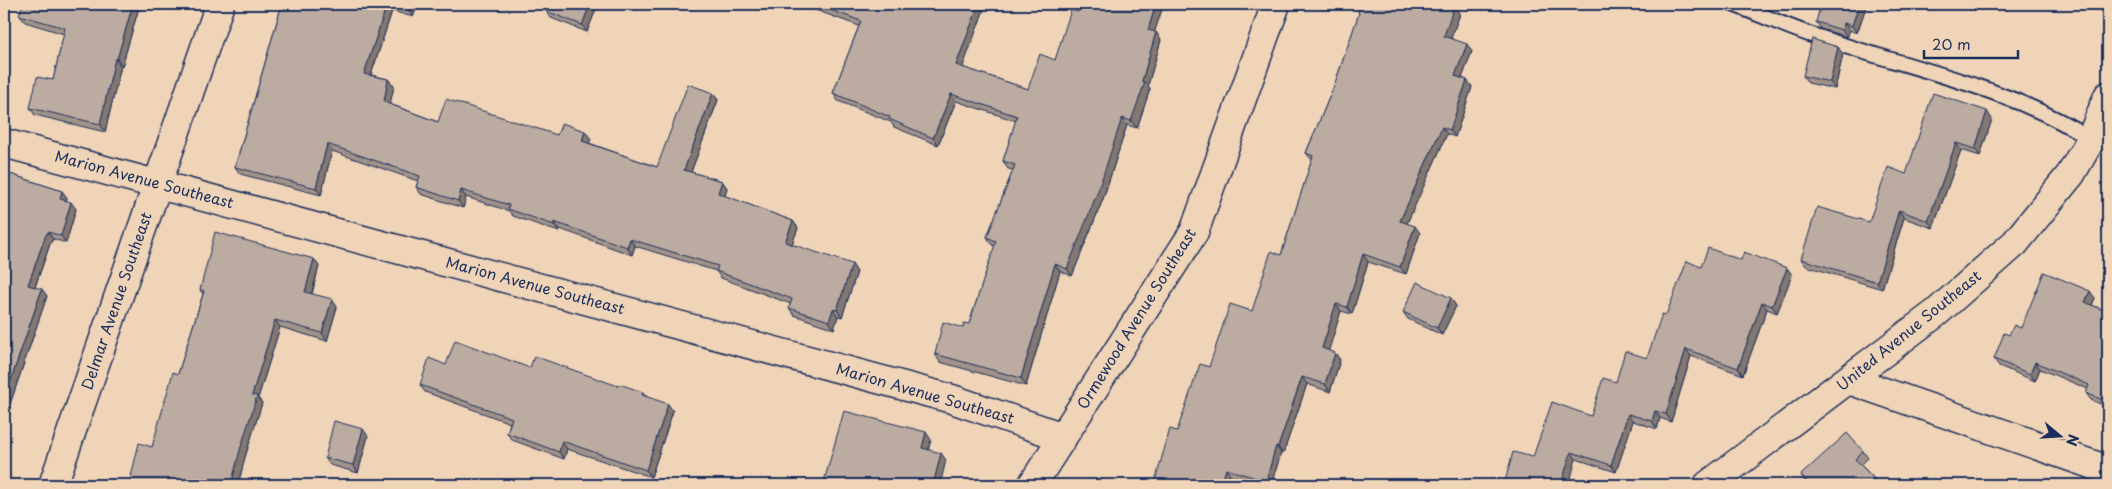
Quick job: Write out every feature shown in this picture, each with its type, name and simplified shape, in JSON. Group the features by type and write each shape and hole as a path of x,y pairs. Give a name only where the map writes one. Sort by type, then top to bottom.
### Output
{"street":[{"name":"Delmar Avenue Southeast","path":"53,485 220,4"},
{"name":"Ormewood Avenue Southeast","path":"1032,485 1194,232 1276,4"},
{"name":"United Avenue Southeast","path":"1708,485 1936,314 2016,243 2071,174 2090,139 2108,96"},
{"name":"Marion Avenue Southeast","path":"4,143 952,400 1063,437"},
{"path":"1849,380 2108,470"}],"lane":[{"path":"1733,4 1820,38 1980,88 2046,114 2069,125 2090,139"}],"building":[{"path":"23,4 133,4 117,59 115,59 100,124 30,108 37,77 53,80 65,28 19,15"},
{"path":"282,4 387,4 364,74 388,79 384,102 438,122 446,99 557,135 562,123 585,131 582,141 657,167 688,84 713,93 684,170 722,181 718,193 793,221 785,242 852,264 837,310 833,309 829,321 789,308 792,299 716,271 718,266 630,239 627,247 554,222 554,225 508,209 509,205 461,190 458,201 416,187 420,176 327,144 316,188 235,167"},
{"path":"388,4 410,4 408,10"},
{"path":"549,4 590,4 582,25 546,11"},
{"path":"814,4 979,4 956,65 1028,89 1040,54 1055,60 1071,10 1078,12 1081,4 1116,4 1126,7 1127,4 1156,4 1148,30 1156,32 1142,81 1145,82 1131,121 1122,118 1098,191 1067,269 1055,264 1021,378 935,354 943,322 963,328 964,323 969,324 996,241 987,237 1015,165 1003,161 1017,116 951,94 933,138 889,119 890,117 833,93 861,21"},
{"path":"1361,4 1449,4 1454,6 1444,36 1467,44 1455,76 1467,80 1450,130 1442,127 1400,221 1415,226 1400,267 1363,254 1347,307 1336,304 1322,348 1335,353 1325,384 1302,377 1278,447 1276,446 1266,481 1226,469 1221,485 1154,485 1170,429 1177,431 1200,364 1209,367 1230,304 1252,311 1271,251 1281,255 1313,156 1306,153 1334,86"},
{"path":"1821,4 1859,4 1852,26 1844,23 1842,30 1816,22"},
{"path":"1812,39 1838,47 1830,82 1803,76"},
{"path":"1933,93 1987,111 1975,149 1956,143 1928,221 1899,210 1877,282 1801,259 1817,207 1869,222 1888,167 1906,174"},
{"path":"4,172 62,191 60,199 71,202 61,236 48,232 45,237 28,285 42,289 5,397 4,397"},
{"path":"215,232 314,259 305,292 332,299 322,333 275,320 252,395 257,396 231,485 129,485 139,443 152,447 173,372 178,374 204,291 200,290"},
{"path":"1708,248 1741,260 1744,252 1787,268 1772,306 1762,302 1738,368 1686,349 1666,414 1655,411 1652,421 1628,414 1611,465 1571,452 1561,485 1504,485 1513,452 1533,457 1552,402 1591,416 1603,378 1616,382 1625,351 1647,358 1662,314 1666,315 1687,261 1701,267"},
{"path":"2044,272 2090,291 2085,302 2108,312 2108,402 2086,393 2089,385 2035,362 2030,374 1994,359 2004,333 2009,335 2014,325 2021,328"},
{"path":"1417,282 1451,298 1437,328 1403,312"},
{"path":"455,340 530,368 534,356 618,386 619,384 643,392 642,395 668,404 646,470 562,441 559,452 507,433 512,418 420,385 429,358 446,365"},
{"path":"844,411 926,432 922,448 941,453 933,485 823,485"},
{"path":"334,421 363,429 353,465 325,458"},
{"path":"1847,433 1863,451 1855,459 1880,485 1810,485 1801,475"},
{"path":"1938,480 1943,485 1932,485"}]}
